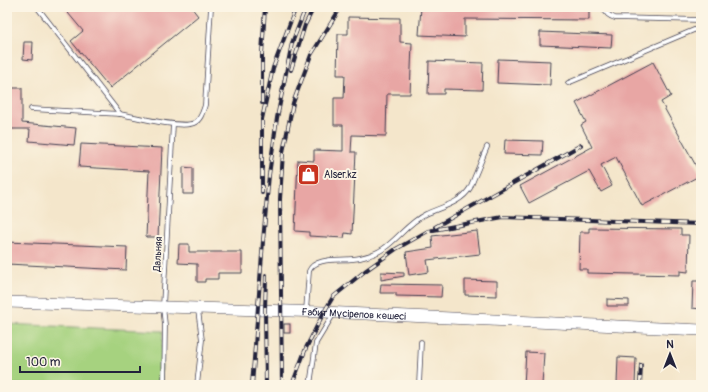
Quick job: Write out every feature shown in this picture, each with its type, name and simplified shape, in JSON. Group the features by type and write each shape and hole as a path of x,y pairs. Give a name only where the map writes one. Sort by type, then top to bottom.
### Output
{"main road":[{"name":"Ғабит Мүсірепов көшесі","path":"7,302 306,311 701,330"}],"lane":[{"path":"37,7 120,114"},
{"path":"31,109 120,114 173,124 188,125 196,123 200,118 205,105 211,7"},
{"path":"603,7 606,13 615,18 701,20"},
{"path":"568,84 701,27"},
{"name":"Дальняя","path":"164,385 165,325 163,307 173,124"},
{"path":"306,311 309,271 311,267 319,262 351,260 377,253 384,249 418,218 460,199 467,194 487,147"},
{"path":"197,385 202,340 198,308"},
{"path":"310,385 316,343 334,313"},
{"path":"419,385 422,342"}],"green space":[{"path":"7,324 163,331 161,385 7,385"}],"building":[{"path":"63,7 191,7 198,16 110,88 71,41 83,31"},
{"path":"421,7 589,7 589,20 465,19 465,37 419,35"},
{"path":"348,17 400,18 400,42 412,43 410,94 387,94 386,136 352,135 351,152 356,152 352,234 345,233 344,238 309,236 309,232 295,231 298,160 314,161 314,150 343,151 343,125 334,125 334,98 344,98 345,75 337,75 338,34 348,34"},
{"path":"540,32 612,35 611,48 540,45"},
{"path":"24,42 33,42 32,60 23,59"},
{"path":"498,59 551,61 550,85 497,83"},
{"path":"429,61 483,63 482,90 444,89 444,94 428,94"},
{"path":"653,62 671,96 661,102 701,175 642,206 616,157 601,165 612,186 601,192 589,171 529,203 520,186 592,147 581,125 586,122 576,103"},
{"path":"7,88 22,88 22,123 76,128 74,145 29,141 30,129 7,129"},
{"path":"505,140 543,141 542,155 504,154"},
{"path":"81,144 162,148 158,237 146,237 149,171 79,167"},
{"path":"183,167 193,168 193,194 183,194"},
{"path":"589,228 681,229 681,235 689,235 688,272 680,271 680,275 587,273 587,269 579,269 580,232 589,232"},
{"path":"477,231 480,254 427,260 429,272 409,275 406,252 433,248 432,236"},
{"path":"7,242 127,247 126,270 7,264"},
{"path":"179,244 189,244 189,252 242,252 242,273 218,273 218,279 205,279 205,282 197,282 197,264 178,263"},
{"path":"381,272 404,273 404,276 381,280"},
{"path":"465,280 497,281 497,296 465,295"},
{"path":"693,281 701,281 701,309 692,308"},
{"path":"381,284 442,285 441,297 396,296 396,293 380,293"},
{"path":"607,299 629,300 629,306 607,306"},
{"path":"284,324 290,324 290,333 284,333"},
{"path":"526,352 544,353 542,385 524,385"},
{"path":"618,357 636,358 635,385 617,385"}],"railway":[{"path":"262,103 262,54 265,7"},
{"path":"262,193 262,119 273,68 296,7"},
{"path":"252,385 269,175 277,118 292,43 306,7"},
{"path":"291,70 305,25 314,7"},
{"path":"282,385 280,199 283,152 293,103 311,55 341,7"},
{"path":"435,227 581,145"},
{"path":"292,385 306,348 333,297 365,271 396,249 428,231 503,217 700,224"},
{"path":"266,275 266,385"},
{"path":"640,385 641,365"}],"place":[{"name":"Alser.kz","path":"309,174"}]}
